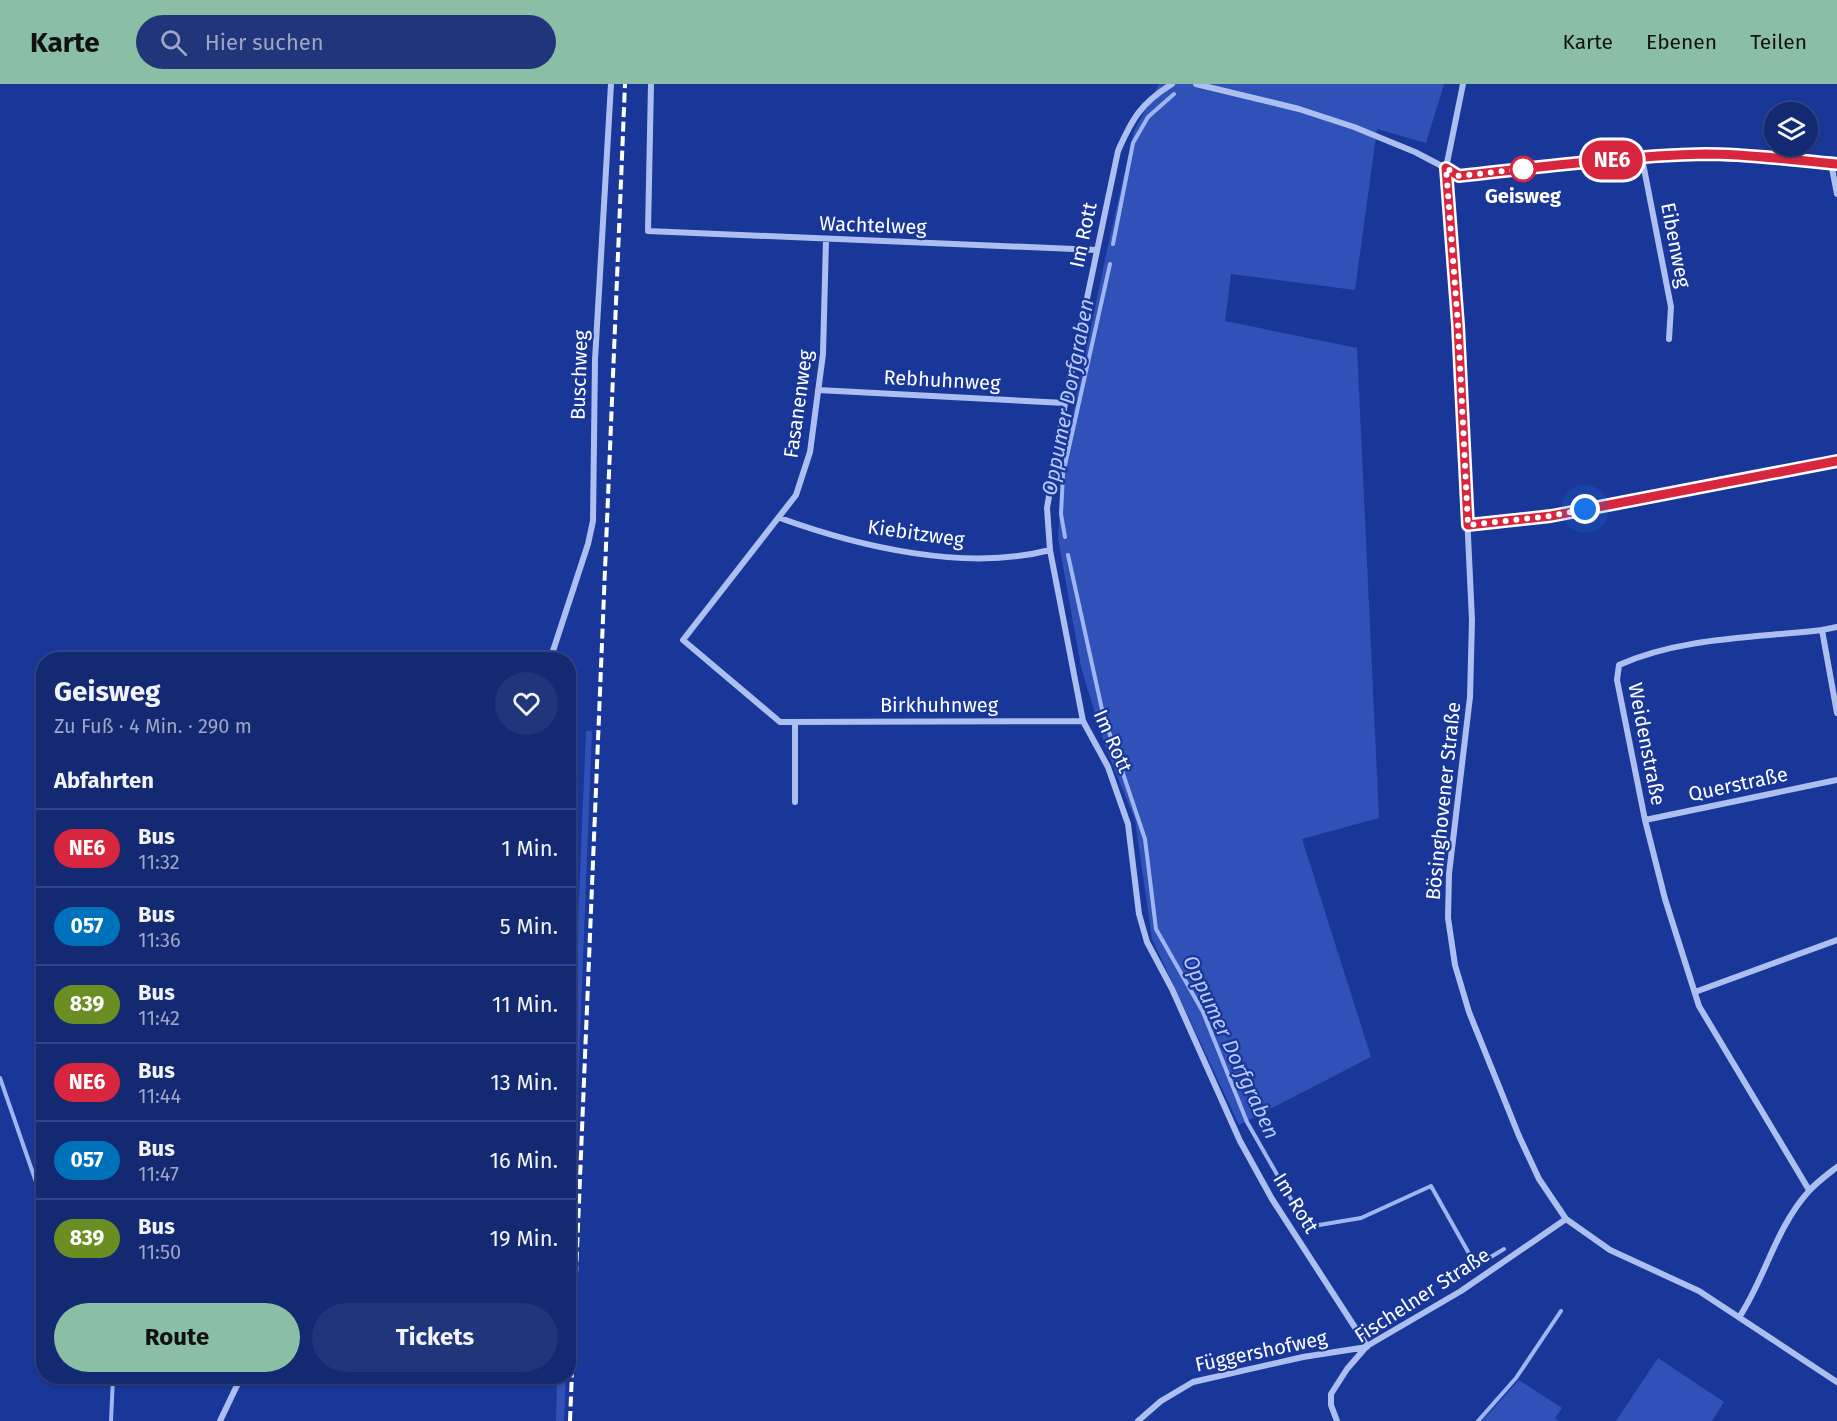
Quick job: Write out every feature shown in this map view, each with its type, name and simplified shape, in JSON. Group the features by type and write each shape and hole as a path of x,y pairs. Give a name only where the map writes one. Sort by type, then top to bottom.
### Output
{"street":[{"name":"Buschweg","path":"553,652 588,544 593,521 595,360 610,84"},
{"name":"Wachtelweg","path":"651,84 648,231 1097,250"},
{"name":"Im Rott","path":"1172,84 1150,98 1131,121 1118,151 1065,403 1047,508 1050,550 1083,721 1108,767 1128,824 1139,914 1147,942 1172,989 1240,1141 1272,1199 1367,1347"},
{"path":"1196,84 1299,109 1354,127 1459,176 1642,158 1705,154 1761,156 1834,164 1837,194"},
{"name":"Bösinghovener Straße","path":"1463,84 1446,168 1458,325 1472,620 1470,697 1449,874 1450,930 1455,965 1469,1012 1514,1125 1539,1179 1566,1219 1610,1250 1699,1292 1740,1316 1837,1382"},
{"name":"Eibenweg","path":"1642,158 1671,308 1669,339"},
{"name":"Fasanenweg","path":"683,640 780,518 796,495 807,465 823,354 826,240"},
{"name":"Rebhuhnweg","path":"818,390 1065,403"},
{"path":"1468,525 1551,516 1837,461"},
{"name":"Kiebitzweg","path":"780,518 850,541 936,555 992,559 1026,556 1050,550"},
{"path":"1837,627 1822,630 1837,714"},
{"name":"Weidenstraße","path":"1809,1190 1699,1006 1665,899 1645,820 1617,680 1619,665 1641,655 1719,640 1822,630"},
{"name":"Birkhuhnweg","path":"683,640 780,722 1083,721"},
{"path":"795,722 795,802"},
{"name":"Querstraße","path":"1645,820 1837,780"},
{"path":"1695,992 1837,940"},
{"path":"1740,1316 1788,1220 1809,1190 1837,1167"},
{"name":"Fischelner Straße","path":"1337,1421 1331,1404 1331,1394 1347,1369 1367,1347 1461,1291 1566,1219"},
{"name":"Függershofweg","path":"1138,1421 1161,1401 1192,1382 1303,1357 1367,1347"},
{"path":"220,1421 238,1384"}],"shaded area":[{"path":"1159,84 1444,84 1426,143 1377,129 1355,290 1231,274 1225,321 1357,348 1379,818 1302,839 1371,1057 1239,1125 1152,939 1135,820 1105,746 1081,667 1058,538 1063,461 1107,250 1134,131"},
{"path":"586,731 592,731 576,1137 576,969"},
{"path":"1658,1358 1724,1402 1712,1421 1616,1421"},
{"path":"1519,1380 1562,1408 1555,1418 1559,1421 1482,1421"},
{"path":"557,1384 566,1384 564,1421 556,1421"}],"waterway":[{"name":"Oppumer Dorfgraben","path":"1113,244 1133,143 1148,117 1174,94"},
{"name":"Oppumer Dorfgraben","path":"1065,537 1061,514 1063,474 1110,264"},
{"name":"Oppumer Dorfgraben","path":"1068,555 1103,714 1145,839 1156,929 1203,1012 1247,1122 1307,1227 1361,1218 1431,1186 1476,1266 1504,1249"},
{"path":"0,1078 36,1182"},
{"path":"1478,1421 1516,1378 1561,1311"},
{"path":"111,1421 113,1384"}],"railway":[{"path":"576,1275 625,84"},
{"path":"570,1421 572,1384"}],"bus line":[{"name":"NE6","path":"1837,164 1761,156 1705,154 1459,176 1446,168 1458,325 1468,525 1551,516 1667,493 1734,483 1837,461"}],"place":[{"name":"Geisweg","path":"1523,169"}],"route":[{"path":"1523,169 1459,176 1446,168 1458,325 1468,525 1551,516 1585,509"}]}
